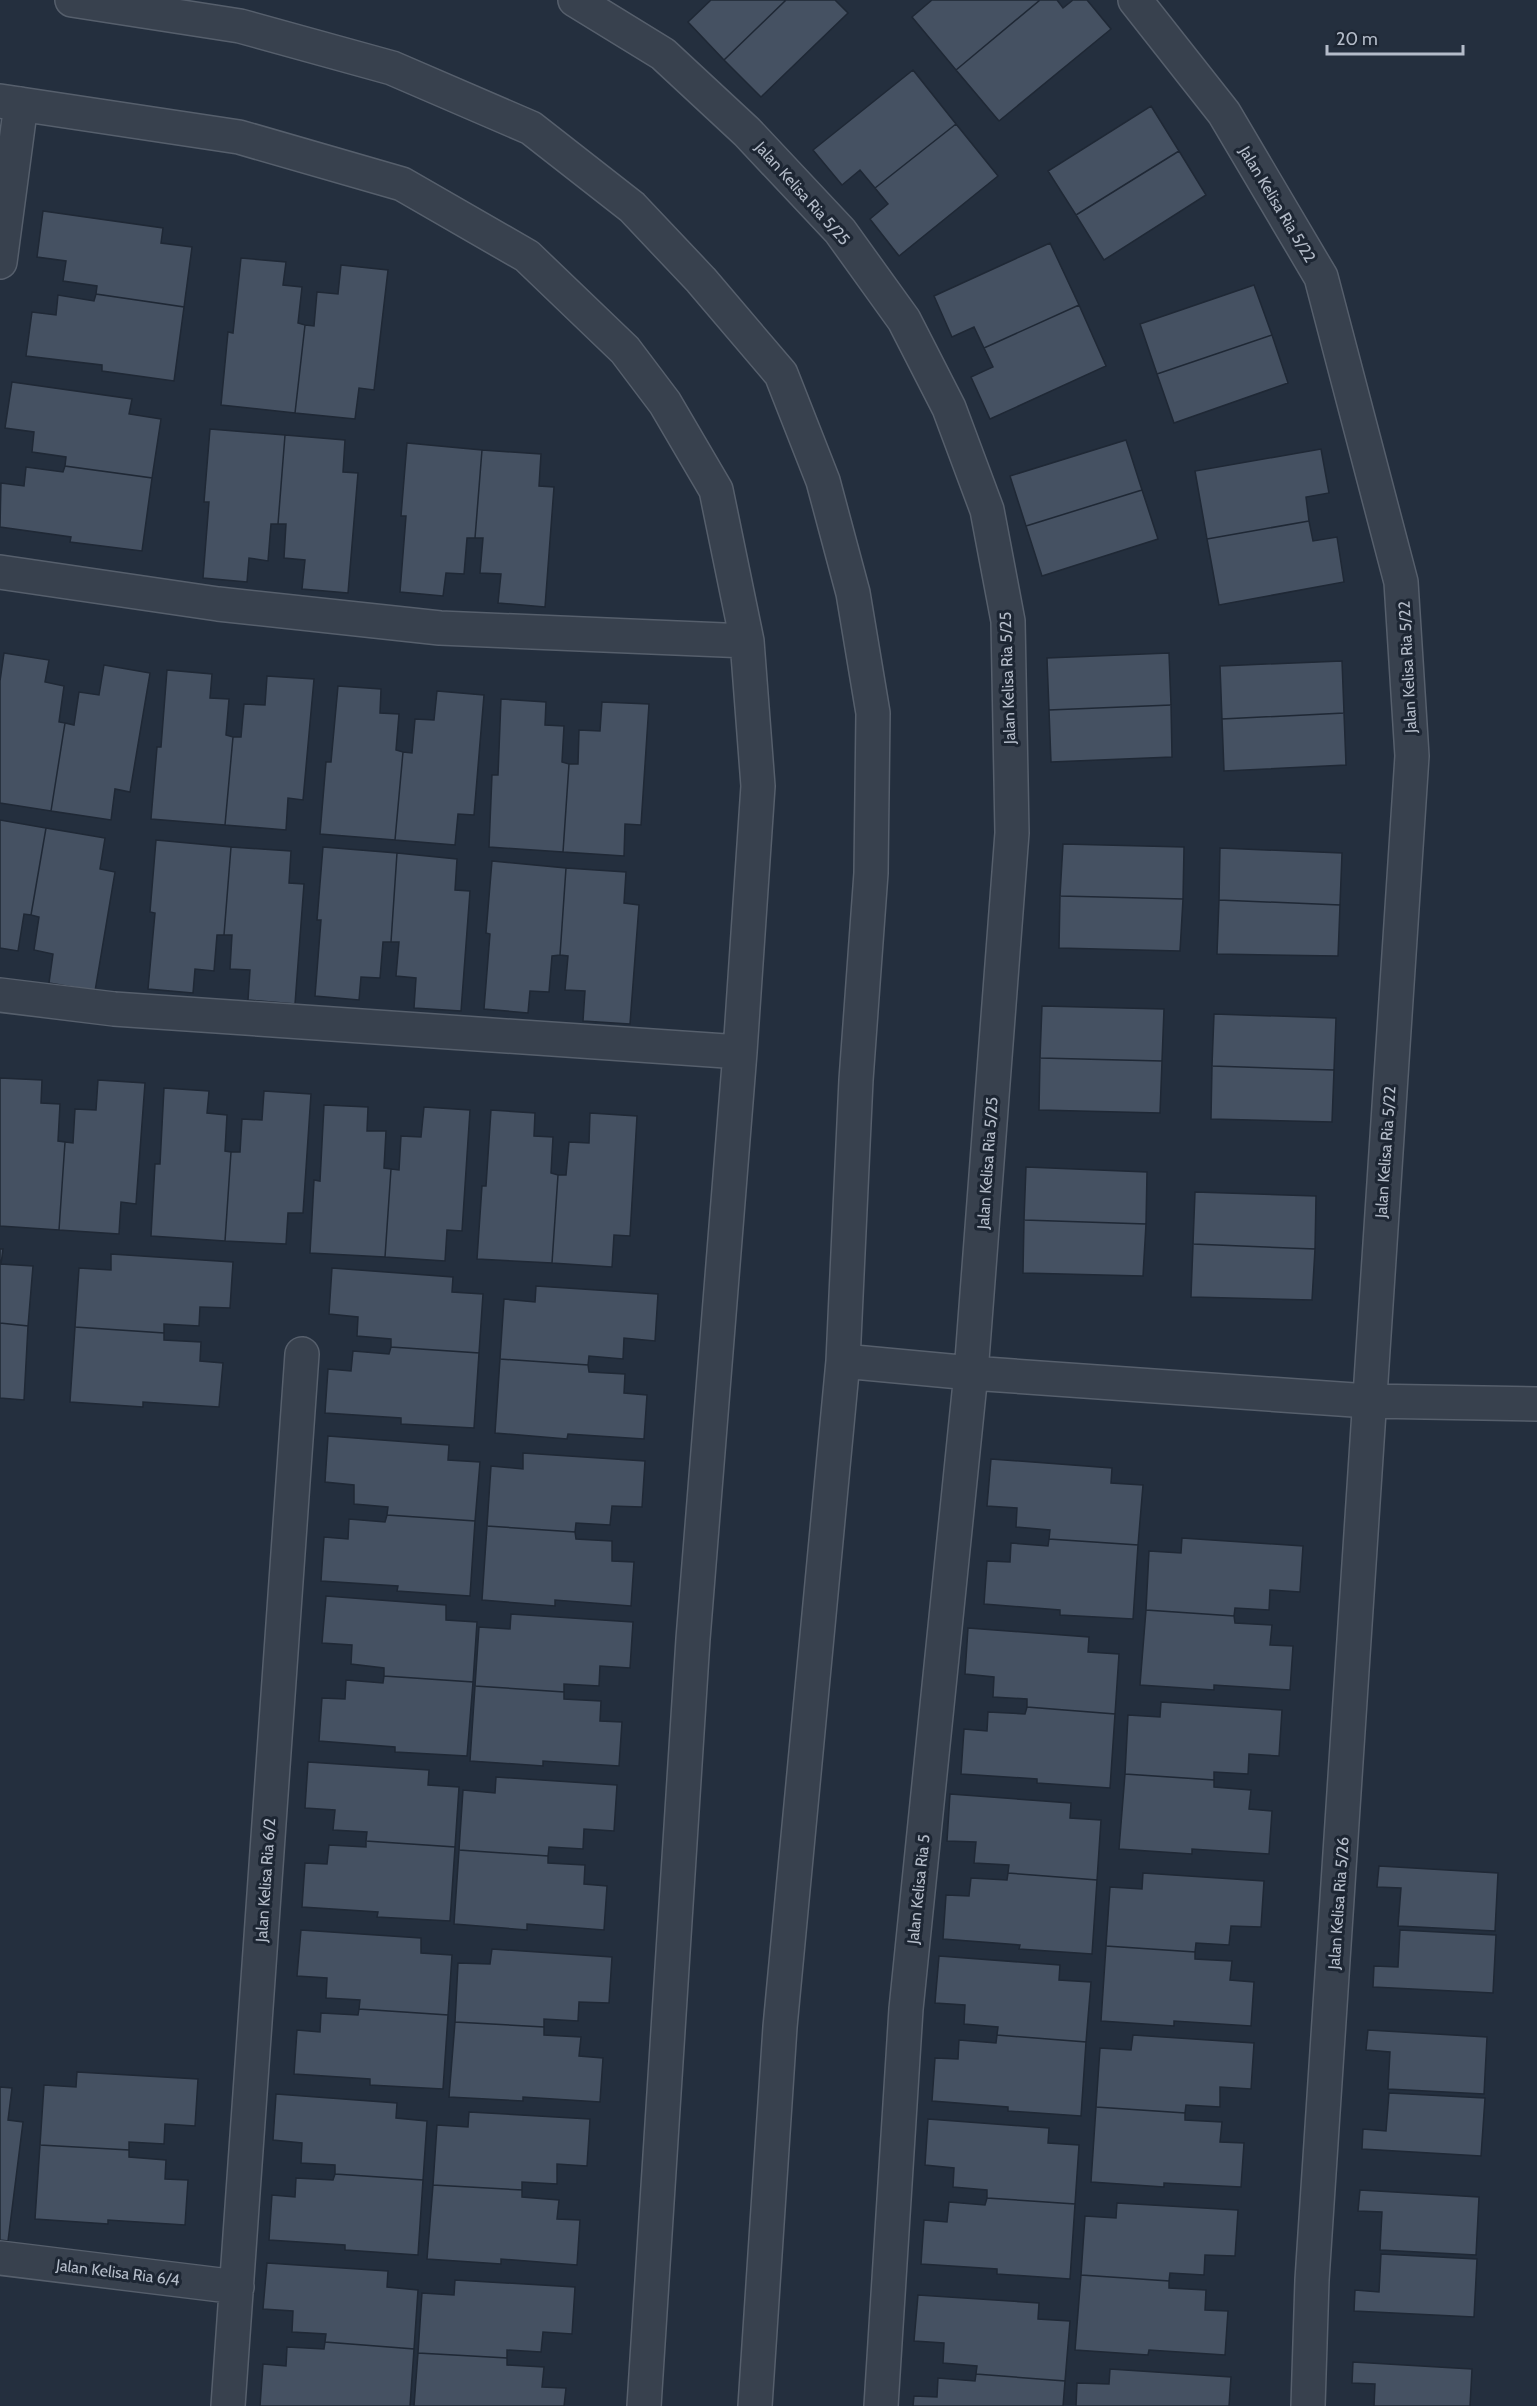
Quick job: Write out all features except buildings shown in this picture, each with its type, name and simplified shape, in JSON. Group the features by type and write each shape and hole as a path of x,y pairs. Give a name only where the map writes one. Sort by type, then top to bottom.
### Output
{"street":[{"path":"72,0 240,26 392,68 531,128 632,207 701,280 781,374 826,492 853,593 873,713 871,873 856,1080 843,1361 780,2027 755,2406"},
{"name":"Jalan Kelisa Ria 5/25","path":"575,0 663,54 747,132 840,231 904,320 949,408 987,510 1008,621 1012,833 971,1373"},
{"name":"Jalan Kelisa Ria 5/22","path":"1135,0 1224,113 1321,277 1401,582 1412,756 1368,1401"},
{"path":"0,262 10,102 239,137 402,184 527,255 625,350 665,403 716,490 747,641 758,786 740,1052 693,1639 644,2406"},
{"path":"0,572 218,604 440,628 747,641"},
{"path":"0,995 126,1010 740,1052"},
{"name":"Jalan Kelisa Ria 6/2","path":"228,2406 302,1354"},
{"path":"843,1361 971,1373 1368,1401 1537,1404"},
{"name":"Jalan Kelisa Ria 5","path":"881,2406 906,2009 971,1373"},
{"name":"Jalan Kelisa Ria 5/26","path":"1308,2406 1312,2280 1345,1808 1368,1401"},
{"name":"Jalan Kelisa Ria 6/4","path":"0,2258 237,2287"}]}
